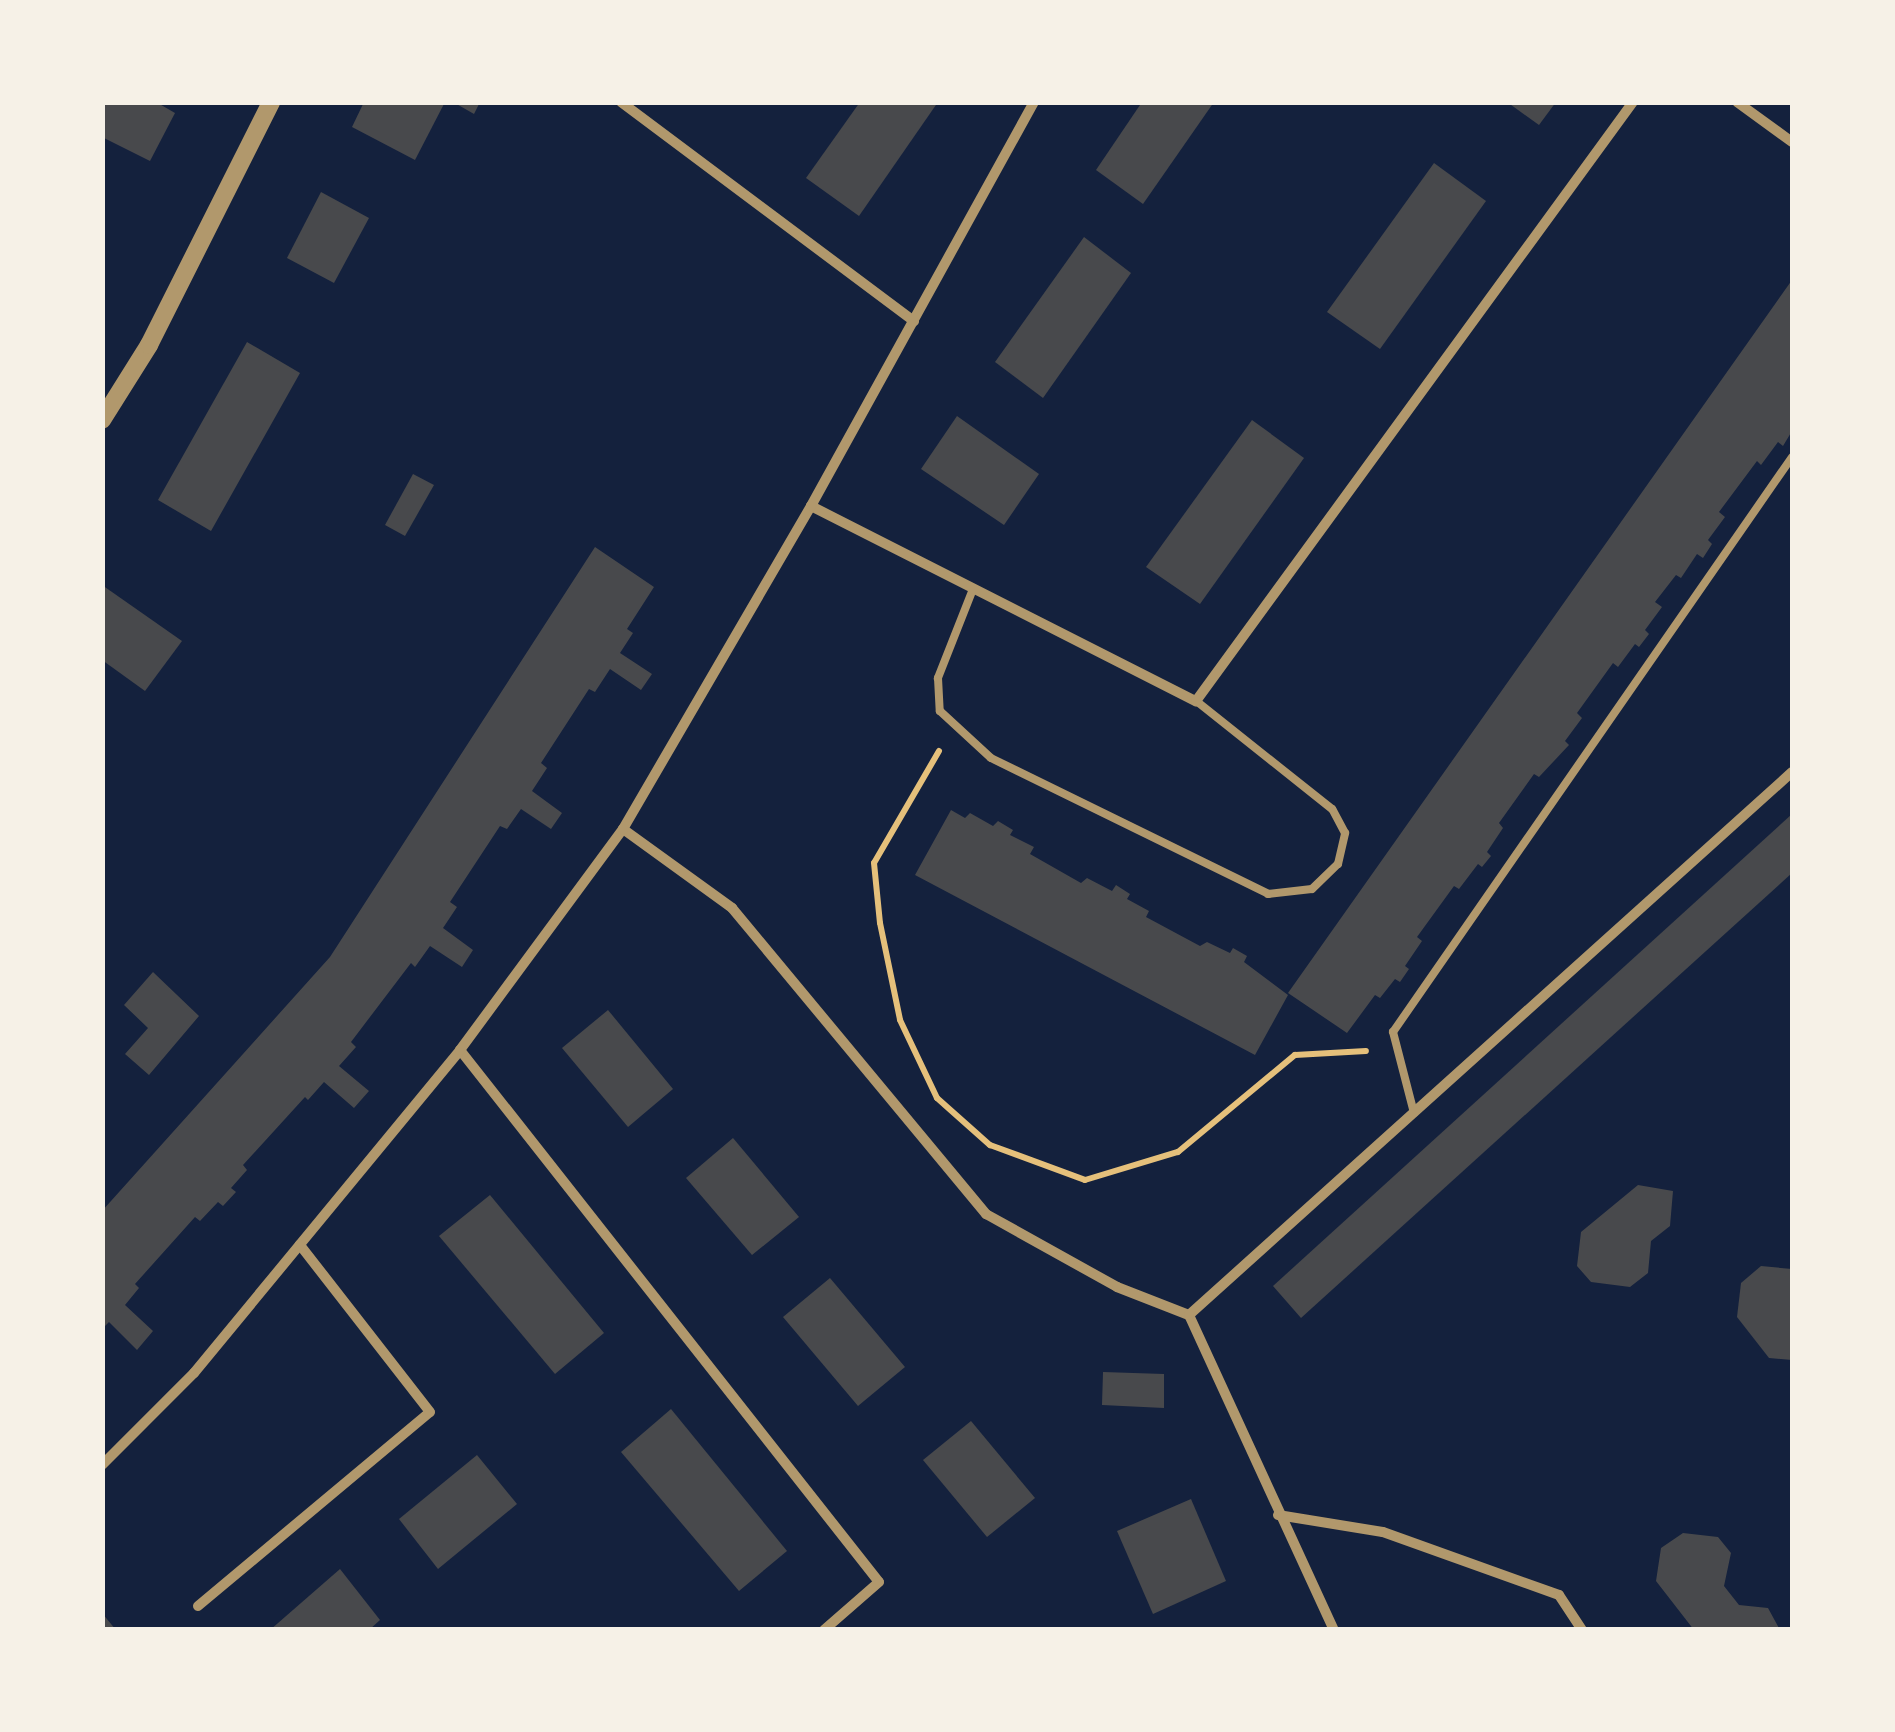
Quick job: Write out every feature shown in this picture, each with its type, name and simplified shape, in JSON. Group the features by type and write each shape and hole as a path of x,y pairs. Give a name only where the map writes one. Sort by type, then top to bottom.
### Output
{"street":[{"path":"102,420 149,346 272,102"},
{"path":"621,102 914,320"},
{"path":"102,1465 194,1373 460,1050 623,830 811,506 1034,102"},
{"path":"811,506 1196,701 1632,102"},
{"path":"1737,102 1792,142"},
{"path":"1189,1315 1792,772"},
{"path":"623,830 732,908 986,1214 1117,1288 1189,1315 1334,1630"},
{"path":"460,1050 879,1582 824,1630"},
{"path":"198,1606 430,1412 300,1245"},
{"path":"1278,1515 1383,1532 1559,1596 1582,1630"}],"lane":[{"path":"1414,1113 1393,1032 1792,457"},
{"path":"973,589 938,678 940,711 990,758 1268,894 1312,889 1338,864 1345,833 1332,809 1196,701"}],"path":[{"path":"955,725 874,862 880,923 900,1020 937,1098 990,1146 1086,1180 1178,1152 1294,1055 1397,1050"}],"building":[{"path":"102,102 156,102 175,113 150,161 102,137"},
{"path":"364,102 445,102 415,160 352,127"},
{"path":"453,102 480,102 474,114"},
{"path":"860,102 938,102 859,216 806,178"},
{"path":"1142,102 1214,102 1143,204 1096,170"},
{"path":"1507,102 1556,102 1539,125"},
{"path":"1434,163 1486,201 1380,349 1327,312"},
{"path":"321,192 369,218 334,283 287,258"},
{"path":"1084,237 1131,273 1043,398 995,362"},
{"path":"1792,280 1792,431 1783,446 1778,442 1761,465 1757,461 1719,512 1725,517 1708,540 1712,544 1703,558 1697,554 1681,578 1676,575 1655,602 1662,607 1645,630 1649,634 1639,647 1635,644 1618,667 1613,663 1577,713 1582,718 1565,741 1569,745 1539,777 1534,774 1499,823 1503,828 1487,852 1491,856 1482,867 1478,864 1459,889 1454,886 1417,937 1422,941 1405,966 1409,969 1400,982 1395,979 1380,998 1375,995 1347,1033 1288,993"},
{"path":"247,342 300,373 211,531 158,500"},
{"path":"957,416 1039,474 1004,525 921,469"},
{"path":"1252,420 1304,458 1200,604 1146,567"},
{"path":"413,474 434,485 405,536 385,525"},
{"path":"595,547 654,587 627,629 633,633 620,653 652,674 641,690 610,669 595,692 589,689 541,763 547,768 532,791 562,813 551,829 521,809 507,829 500,826 450,902 457,907 443,928 473,950 462,967 430,946 415,967 411,963 351,1042 356,1047 339,1066 369,1091 354,1108 324,1082 308,1100 305,1097 243,1165 247,1170 231,1188 236,1192 223,1206 218,1202 200,1221 195,1217 135,1284 139,1288 125,1305 153,1331 137,1350 109,1322 102,1329 102,1211 330,957"},
{"path":"102,585 182,641 145,691 102,660"},
{"path":"951,810 965,818 970,813 993,826 998,821 1013,830 1010,835 1034,847 1030,854 1081,883 1087,878 1112,891 1116,885 1130,894 1127,899 1149,911 1146,917 1200,946 1207,942 1247,956 1244,962 1288,995 1255,1055 915,875"},
{"path":"1792,814 1792,873 1301,1318 1273,1286"},
{"path":"153,972 199,1016 149,1075 125,1054 148,1028 124,1005"},
{"path":"608,1010 673,1089 628,1127 562,1048"},
{"path":"733,1138 799,1217 752,1255 686,1178"},
{"path":"1638,1185 1673,1191 1670,1226 1651,1241 1648,1273 1630,1287 1591,1282 1577,1266 1581,1232"},
{"path":"490,1195 604,1333 555,1374 439,1236"},
{"path":"1761,1266 1792,1269 1792,1360 1769,1358 1737,1317 1741,1283"},
{"path":"830,1278 905,1367 858,1406 783,1317"},
{"path":"1103,1372 1164,1374 1164,1408 1102,1405"},
{"path":"671,1409 787,1551 739,1591 621,1452"},
{"path":"971,1421 1035,1498 987,1537 923,1460"},
{"path":"477,1455 517,1504 438,1569 399,1519"},
{"path":"1191,1499 1226,1581 1153,1614 1117,1531"},
{"path":"1683,1533 1718,1537 1731,1553 1724,1586 1739,1605 1768,1608 1780,1630 1694,1630 1656,1581 1661,1548"},
{"path":"340,1569 380,1620 369,1630 270,1630"},
{"path":"102,1613 116,1630 102,1630"}]}
